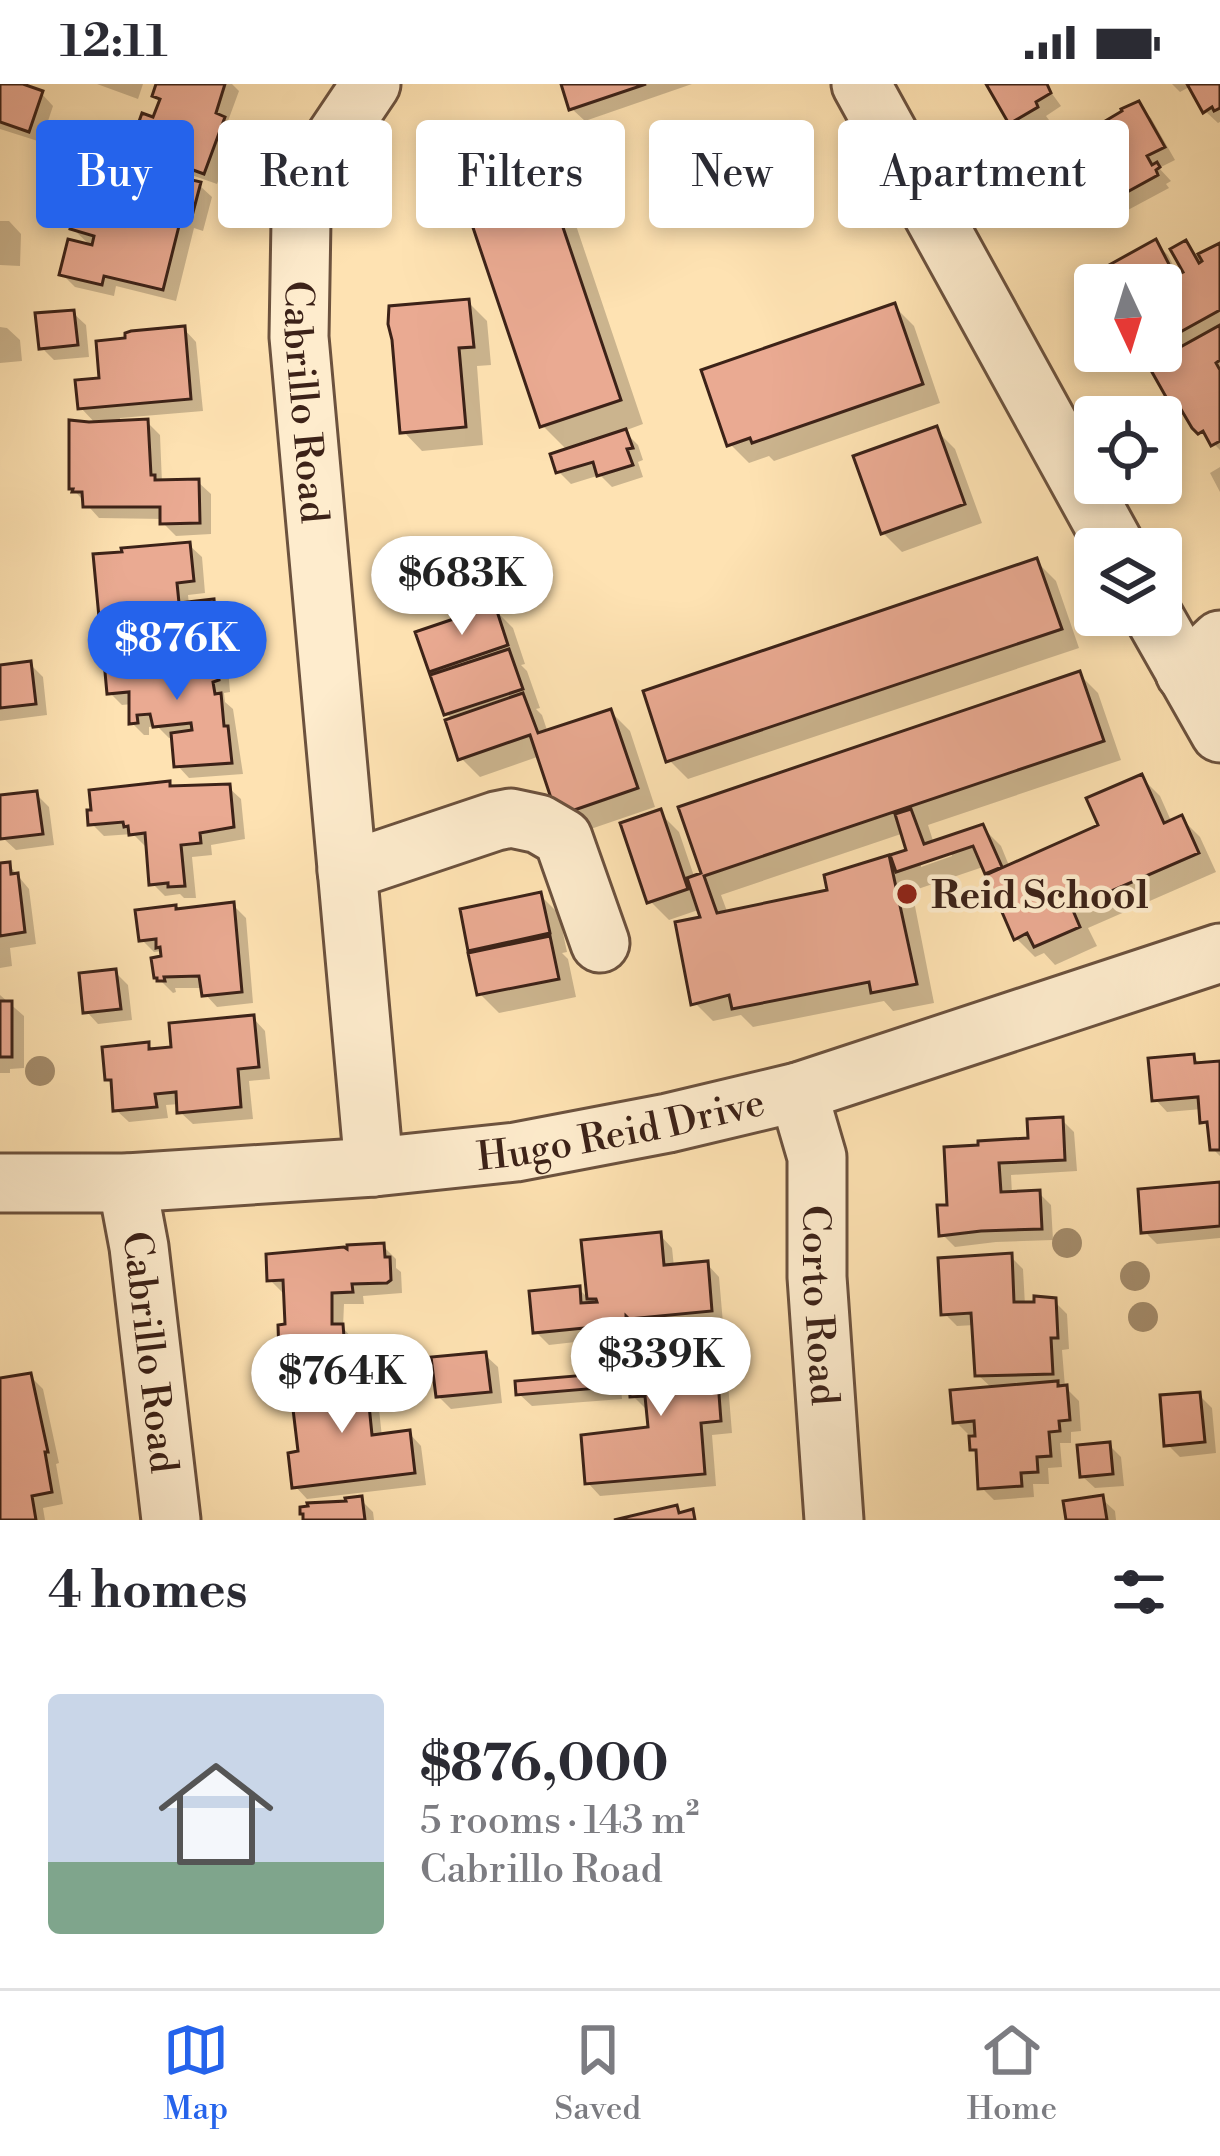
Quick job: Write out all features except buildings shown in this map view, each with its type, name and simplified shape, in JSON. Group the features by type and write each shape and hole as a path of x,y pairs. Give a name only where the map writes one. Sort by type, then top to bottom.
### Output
{"street":[{"name":"Cabrillo Road","path":"371,84 332,142 301,220 299,338 374,1167"},
{"path":"861,84 1105,528"},
{"path":"1178,636 1202,656 1220,733"},
{"path":"347,871 496,821 526,819 563,838 600,943"},
{"name":"Hugo Reid Drive","path":"0,1183 127,1184 374,1167 515,1152 668,1124 798,1092 1220,953"},
{"name":"Corto Road","path":"798,1092 817,1157 817,1277 834,1520"},
{"name":"Cabrillo Road","path":"127,1184 139,1247 170,1520"}],"place":[{"name":"Reid School","path":"907,894"}]}
